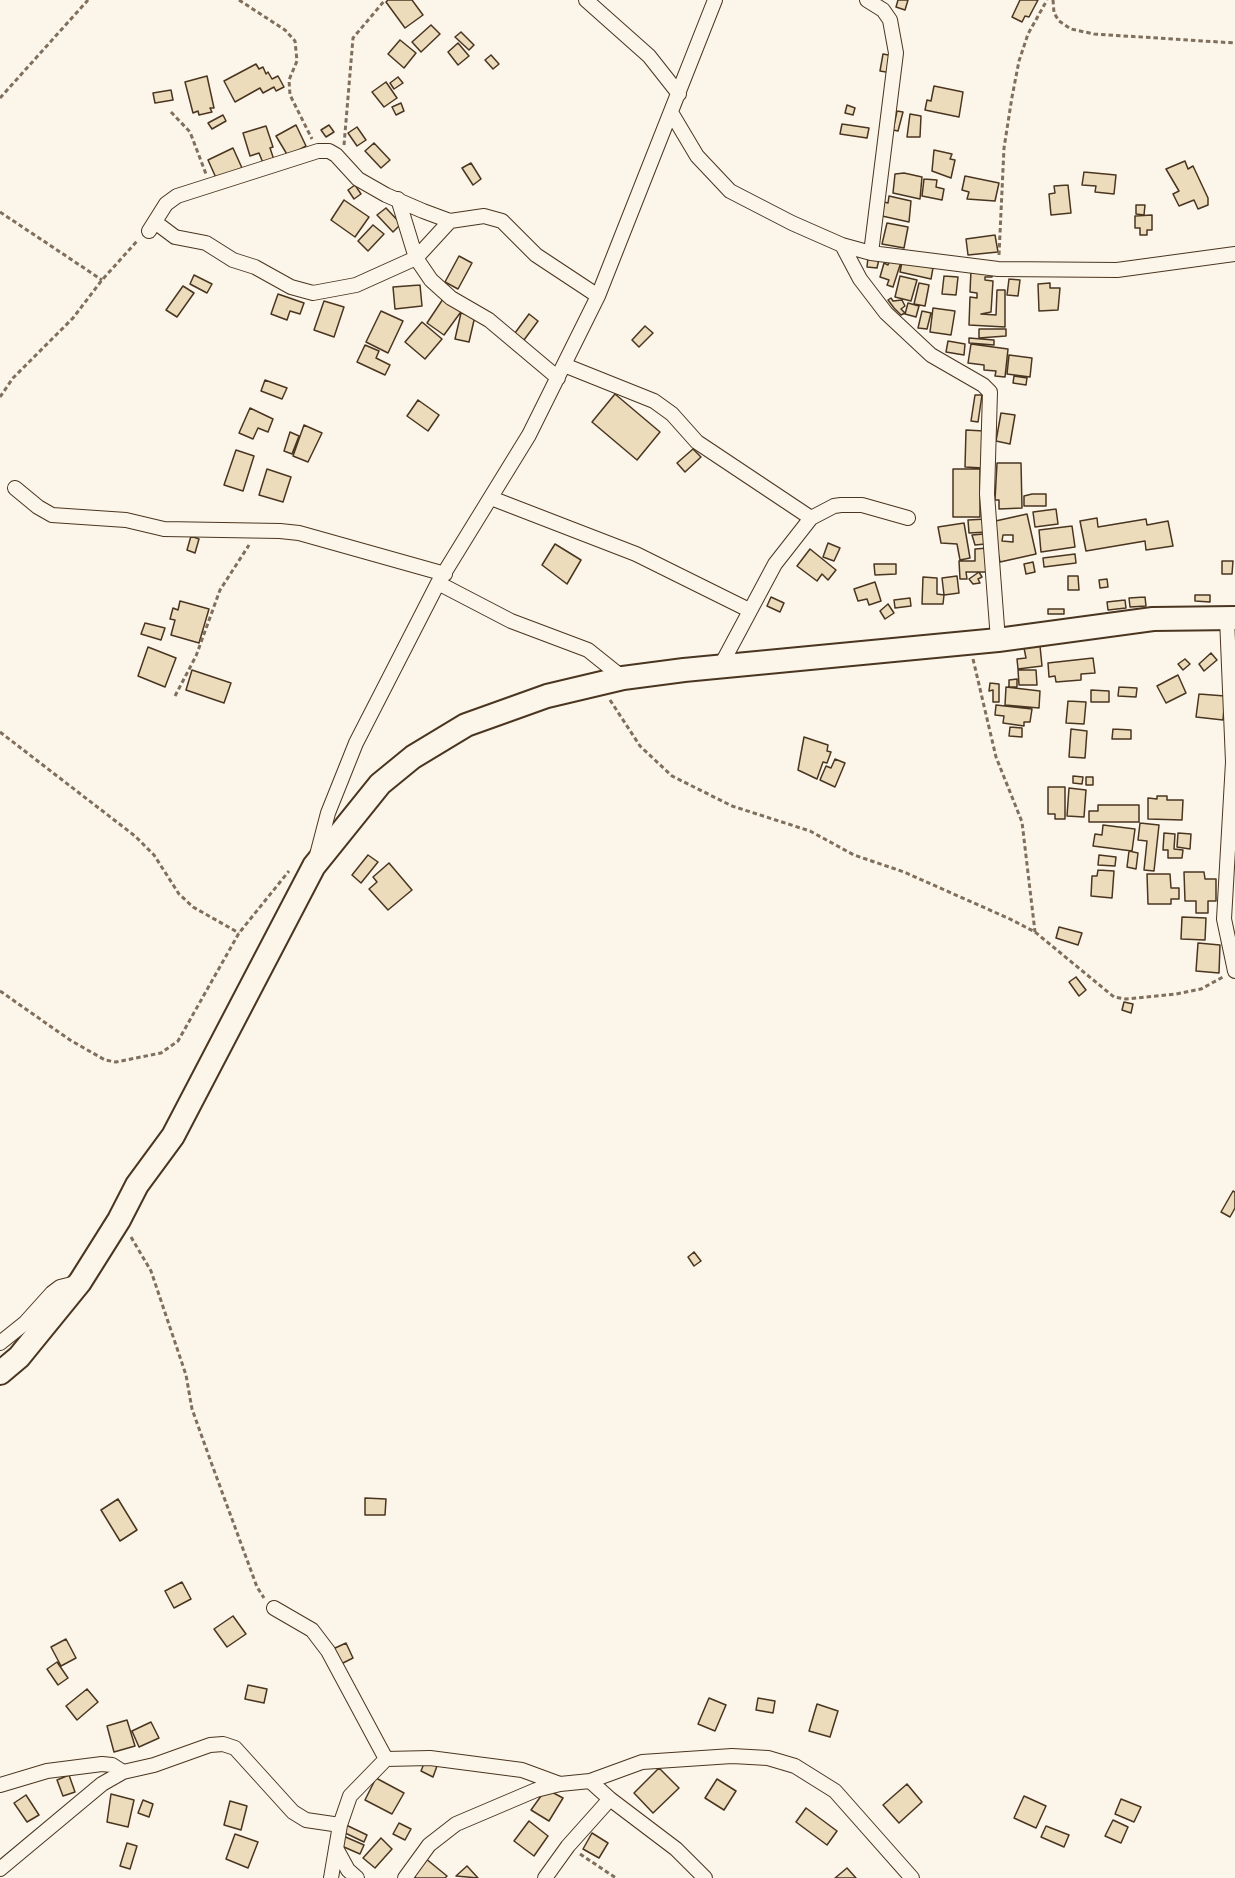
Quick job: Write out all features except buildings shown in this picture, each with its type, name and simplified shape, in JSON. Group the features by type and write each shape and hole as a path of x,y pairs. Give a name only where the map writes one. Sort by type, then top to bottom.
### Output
{"main road":[{"path":"0,1373 19,1357 80,1282 119,1220 137,1185 173,1136 305,864 380,784 413,757 466,725 548,696 623,678 998,640 1153,619 1231,618"}],"street":[{"path":"586,0 649,56 679,94"},
{"path":"305,864 356,743 441,578 530,435 598,296 672,114 715,0"},
{"path":"867,0 883,10 890,20 896,53 871,253"},
{"path":"672,114 697,156 730,191 760,209 843,245 871,253 998,269 1117,270 1235,254"},
{"path":"450,221 416,258 356,285 313,293 291,287 255,267 234,260 208,244 175,237 152,227 172,198 318,151 332,152 354,177 398,200 450,221 484,216 502,221 536,255 598,296"},
{"path":"398,200 416,258 431,280 451,298 489,320 558,378"},
{"path":"843,245 860,279 886,313 931,354 983,385 990,392 987,494 998,640"},
{"path":"564,365 654,401 672,414 697,442 811,518"},
{"path":"15,488 52,515 126,520 164,529 299,533 441,578 511,621 588,650 623,678"},
{"path":"491,498 636,554 749,610"},
{"path":"720,667 775,564 811,518 834,506 842,505 862,506 908,518"},
{"path":"1231,618 1233,762 1224,919 1235,970"},
{"path":"0,1343 25,1323 52,1293 60,1287 80,1282"},
{"path":"274,1608 312,1630 328,1651 386,1759"},
{"path":"0,1869 102,1784 123,1772 154,1765 210,1745 224,1744 235,1748 246,1757 293,1812 319,1824 340,1825"},
{"path":"405,1878 429,1845 456,1824 536,1790 560,1784 590,1781 642,1762 732,1756 768,1758 795,1766 835,1791 912,1878"},
{"path":"331,1878 340,1825 350,1796 386,1759 430,1758 522,1770 560,1784"},
{"path":"0,1785 47,1772 102,1764 112,1765 123,1772"},
{"path":"590,1781 676,1849 705,1878"},
{"path":"545,1878 568,1845 610,1799"},
{"path":"336,1848 348,1870 357,1878"}],"path":[{"path":"0,98 88,0"},
{"path":"239,0 285,30 295,41 297,61 289,80 290,94 318,151"},
{"path":"342,161 350,105 353,38 385,0"},
{"path":"998,269 1004,148 1012,96 1019,61 1028,34 1047,0"},
{"path":"1053,0 1054,13 1059,21 1071,29 1094,34 1235,43"},
{"path":"171,112 190,132 211,186"},
{"path":"0,212 102,280"},
{"path":"0,397 13,378 91,297 130,247 152,227"},
{"path":"175,696 196,656 220,590 259,531"},
{"path":"969,642 996,757 1022,822 1035,932"},
{"path":"599,684 640,746 672,776 732,806 810,831 854,855 904,872 1035,932 1114,997 1137,998 1201,989 1235,970"},
{"path":"0,732 135,836 154,855 179,894 193,907 239,933"},
{"path":"0,991 70,1040 105,1060 116,1062 161,1053 178,1041 239,933 305,864"},
{"path":"119,1220 151,1271 186,1375 192,1409 214,1473 257,1587 274,1608"},
{"path":"568,1845 616,1878"}]}
